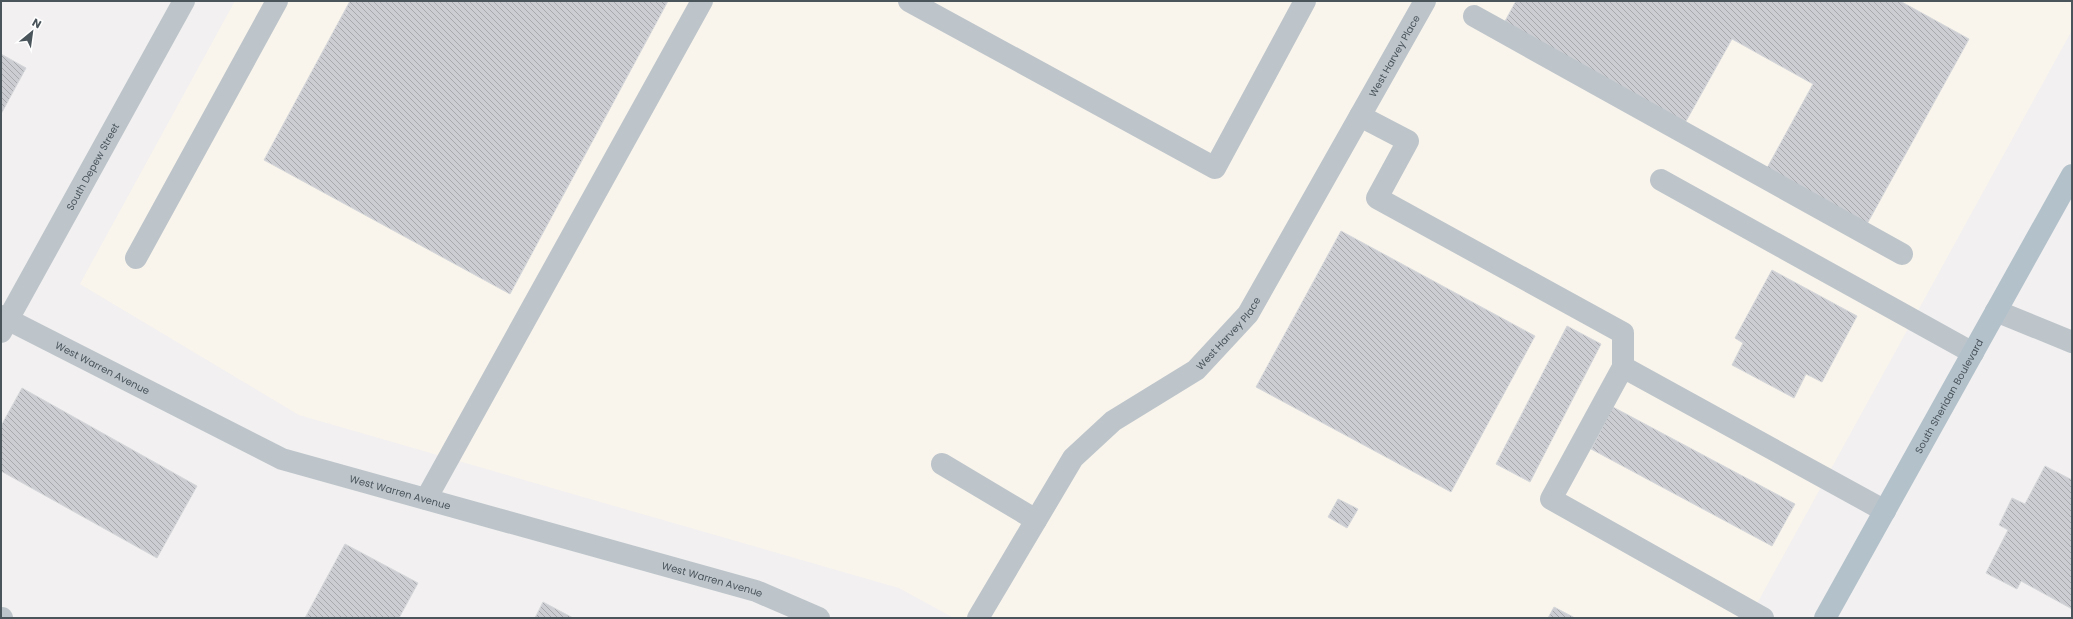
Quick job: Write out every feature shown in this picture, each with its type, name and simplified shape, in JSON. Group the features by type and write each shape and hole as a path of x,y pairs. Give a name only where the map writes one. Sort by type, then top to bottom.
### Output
{"main road":[{"name":"South Sheridan Boulevard","path":"1825,618 2072,175"}],"street":[{"name":"South Depew Street","path":"3,323 184,1"},
{"path":"136,258 277,1"},
{"path":"426,499 702,1"},
{"path":"909,1 1215,168 1305,1"},
{"name":"West Harvey Place","path":"978,618 1073,458 1113,421 1196,370 1248,314 1425,1"},
{"path":"1474,16 1902,254"},
{"path":"1360,116 1408,141 1377,198 1623,333 1623,367 1551,499 1763,618"},
{"path":"1661,180 1973,353"},
{"path":"1996,311 2072,342"},
{"name":"West Warren Avenue","path":"3,323 282,459 756,591 819,618"},
{"path":"1623,367 1885,511"},
{"path":"942,464 1036,520"}],"shaded area":[{"path":"235,1 2072,1 2072,30 1749,618 954,618 899,588 299,415 80,284"}],"building":[{"path":"350,1 668,1 510,294 264,160"},
{"path":"1516,1 1900,1 1969,39 1867,224 1767,168 1813,84 1732,39 1685,123 1504,23"},
{"path":"1,54 26,68 1,114"},
{"path":"1341,231 1535,336 1451,492 1256,387"},
{"path":"1772,270 1857,316 1822,382 1806,374 1794,398 1732,365 1743,343 1735,338"},
{"path":"1567,326 1601,344 1530,482 1496,464"},
{"path":"22,388 197,486 157,558 1,471 1,426"},
{"path":"1613,407 1795,504 1772,546 1591,449"},
{"path":"2045,466 2072,480 2072,609 2021,581 2017,589 1986,573 2008,530 1999,525 2012,498 2025,504"},
{"path":"1338,499 1358,509 1347,528 1328,517"},
{"path":"345,544 418,583 399,618 305,618"},
{"path":"543,602 573,618 535,618"},
{"path":"1554,607 1575,618 1548,618"}]}
